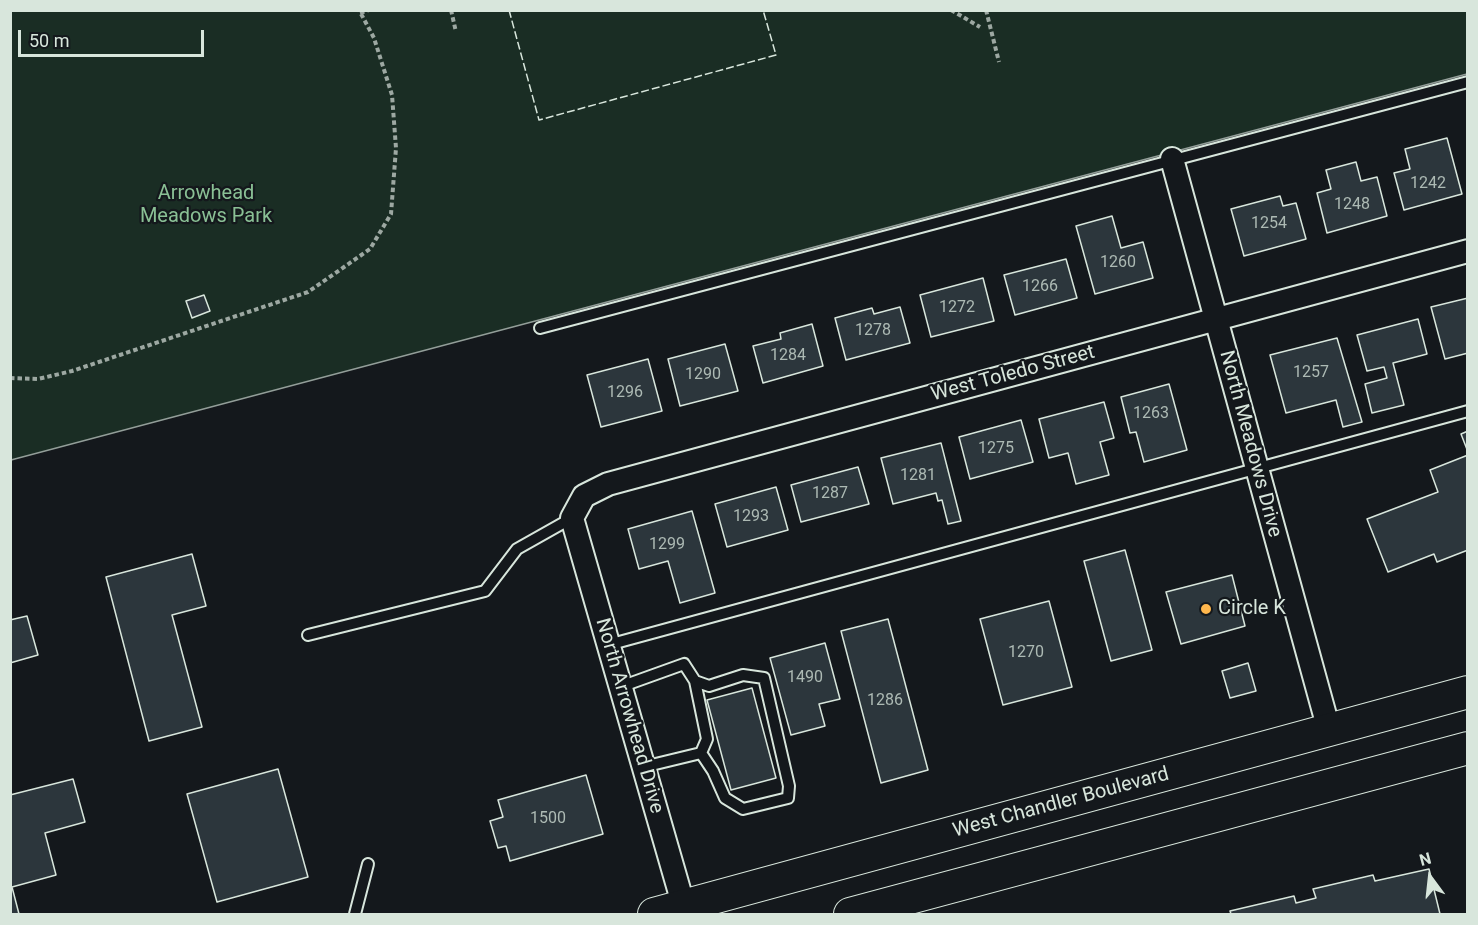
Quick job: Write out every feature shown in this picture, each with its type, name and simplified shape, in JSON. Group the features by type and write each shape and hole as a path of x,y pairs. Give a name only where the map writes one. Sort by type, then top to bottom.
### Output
{"main road":[{"name":"West Chandler Boulevard","path":"674,912 1467,693"},
{"path":"850,915 1467,748"}],"street":[{"name":"North Meadows Drive","path":"1172,159 1329,730"},
{"name":"West Toledo Street","path":"572,518 584,496 608,484 1467,251"},
{"name":"North Arrowhead Drive","path":"572,518 643,767 674,912"}],"lane":[{"path":"540,328 1467,82"},
{"path":"608,645 1467,411"},
{"path":"308,635 484,591 517,549 572,518"},
{"path":"620,687 684,664 695,681 707,739 701,753"},
{"path":"695,681 709,686 743,675 764,678 789,786 788,798 743,809 725,798 713,771 701,753"},
{"path":"643,767 701,753"},
{"path":"355,915 368,864"}],"path":[{"path":"10,378 38,379 72,371 308,292 370,249 391,214 396,148 392,95 374,38 359,12 369,10"},
{"path":"451,10 456,32"},
{"path":"951,10 980,27"},
{"path":"986,10 999,62"}],"green space":[{"name":"Arrowhead Meadows Park","path":"11,11 1467,11 1467,74 11,460"}],"building":[{"path":"1447,138 1462,194 1404,210 1394,173 1410,169 1405,149"},
{"path":"1356,162 1361,181 1377,177 1387,216 1327,233 1317,193 1331,189 1326,170"},
{"path":"1280,196 1283,206 1296,203 1306,239 1244,256 1231,209"},
{"path":"1112,216 1121,248 1143,242 1153,278 1095,294 1076,226"},
{"path":"1066,259 1077,298 1015,315 1004,275"},
{"path":"983,278 994,321 931,337 920,295"},
{"path":"204,295 210,311 192,318 186,301"},
{"path":"1468,298 1468,353 1445,359 1431,307"},
{"path":"900,307 910,343 846,360 835,318 872,308 874,314"},
{"path":"1418,319 1427,354 1393,363 1404,405 1372,413 1365,384 1387,378 1384,367 1367,371 1357,335"},
{"path":"812,324 823,366 763,383 753,346 781,339 780,333"},
{"path":"1337,338 1362,422 1343,427 1336,400 1286,413 1270,355"},
{"path":"725,344 738,391 680,406 668,359"},
{"path":"648,359 662,411 601,427 587,375"},
{"path":"1169,384 1187,450 1144,462 1136,432 1130,433 1121,397"},
{"path":"1104,402 1114,438 1100,442 1109,475 1076,484 1068,453 1049,458 1039,419"},
{"path":"1021,420 1033,462 970,479 959,437"},
{"path":"1468,431 1468,452 1461,434"},
{"path":"941,443 961,521 948,524 942,500 938,501 936,493 893,504 881,458"},
{"path":"1468,455 1468,550 1437,562 1434,554 1388,572 1367,519 1438,492 1430,470"},
{"path":"858,467 869,504 801,522 791,485"},
{"path":"776,487 788,530 727,547 715,504"},
{"path":"692,511 715,593 680,603 668,561 639,569 628,529"},
{"path":"1125,550 1152,650 1111,661 1084,561"},
{"path":"192,554 206,606 172,615 202,727 149,741 106,577"},
{"name":"Circle K","path":"1232,575 1245,626 1181,644 1166,592"},
{"path":"1049,601 1072,687 1003,705 980,619"},
{"path":"27,616 38,655 10,663 10,620"},
{"path":"888,619 928,770 881,783 841,631"},
{"path":"825,643 840,699 819,704 825,726 791,735 770,658"},
{"path":"1248,663 1256,691 1230,698 1222,671"},
{"path":"752,688 776,778 731,790 707,700"},
{"path":"278,769 308,877 217,902 187,794"},
{"path":"586,775 603,834 510,861 506,846 498,848 490,821 503,817 498,800"},
{"path":"73,779 85,822 45,833 56,875 12,887 19,914 10,914 10,795"},
{"path":"1429,869 1440,914 1231,914 1230,911 1294,896 1296,903 1316,898 1313,889 1373,875 1375,881"}],"fence":[{"path":"509,10 539,120 776,55 763,10"}],"place":[{"name":"Circle K","path":"1206,609"}]}
